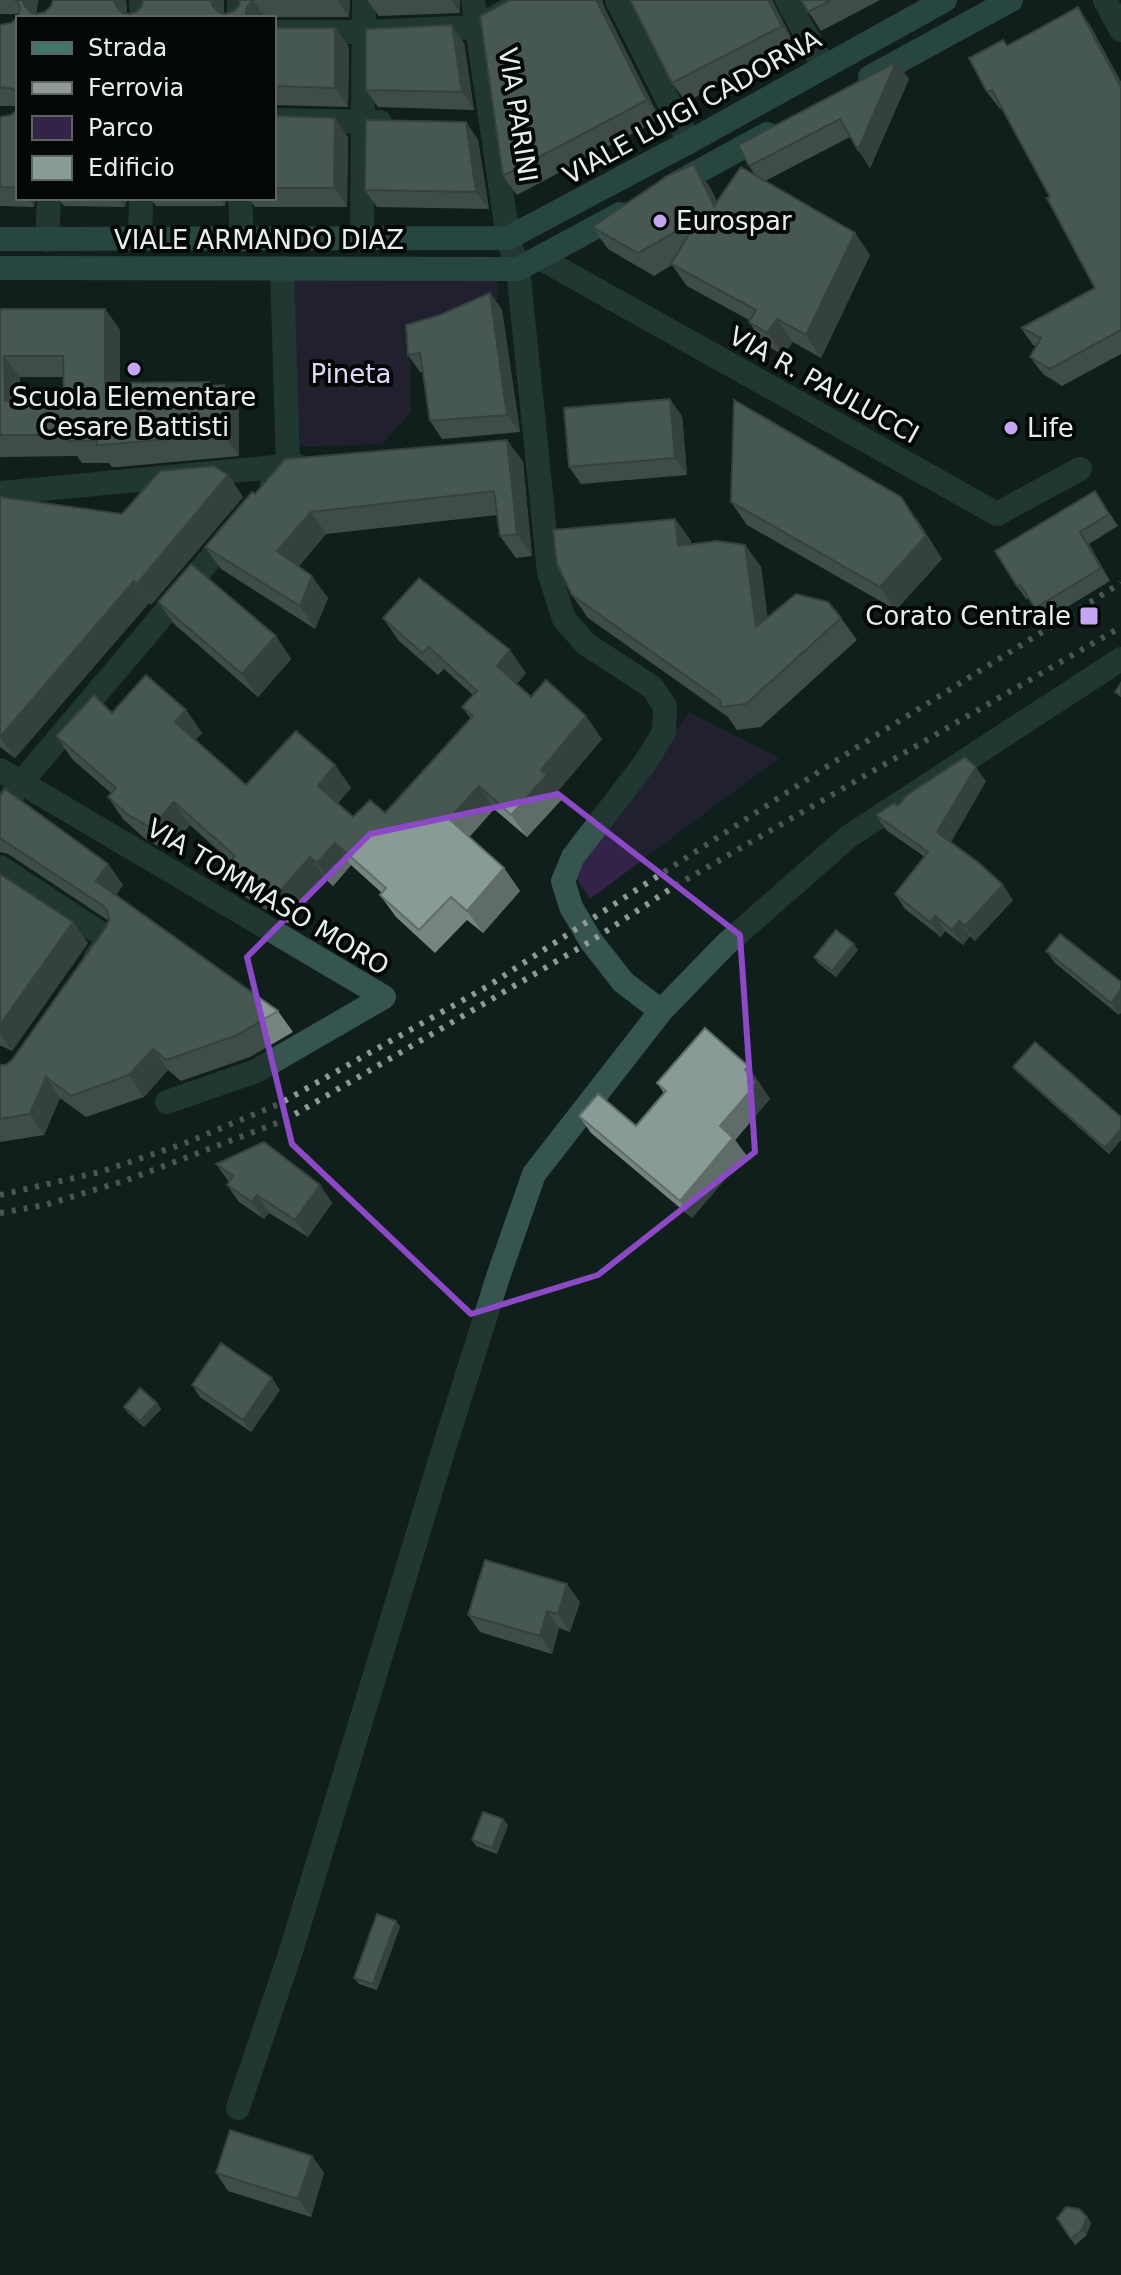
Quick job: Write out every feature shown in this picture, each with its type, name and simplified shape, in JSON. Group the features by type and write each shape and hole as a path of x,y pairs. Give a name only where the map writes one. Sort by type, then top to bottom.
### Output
{"main road":[{"path":"845,91 1011,0"},
{"name":"VIALE LUIGI CADORNA","path":"508,238 689,142 935,2"},
{"path":"518,269 790,121"},
{"path":"0,239 508,238"},
{"name":"VIALE ARMANDO DIAZ","path":"0,268 518,269"}],"street":[{"path":"362,240 364,0"},
{"name":"VIA PARINI","path":"473,0 508,238 518,269 528,446 549,572 564,619 586,644 652,687 665,706 664,732 645,763 573,857 563,881 571,907 591,941 623,982 661,1011"},
{"path":"276,32 476,27 527,0"},
{"path":"617,0 689,142"},
{"path":"787,0 824,67"},
{"path":"1105,0 1121,30"},
{"path":"276,120 406,123"},
{"path":"462,125 492,125"},
{"path":"47,240 49,200"},
{"path":"140,240 141,200"},
{"path":"240,200 242,240"},
{"name":"VIA R. PAULUCCI","path":"540,258 997,514 1080,469"},
{"path":"0,813 10,777 288,466 282,268"},
{"path":"0,493 319,463"},
{"path":"238,2108 291,1951 498,1277 534,1174 661,1011 725,945 848,837 1121,659"},
{"name":"VIA TOMMASO MORO","path":"10,777 384,997 256,1071 167,1102"},
{"path":"0,867 109,939 83,975"}],"highlighted area":[{"path":"558,794 740,935 755,1152 598,1275 471,1314 292,1144 247,957 370,834"}],"green space":[{"name":"Pineta","path":"497,274 498,299 411,335 411,412 382,444 293,447 289,277"},
{"path":"689,712 779,758 590,899 575,876"}],"building":[{"path":"15,0 23,0 30,12 36,14 45,12 53,0 114,0 117,8 130,14 142,6 143,0 211,0 213,7 225,14 234,11 240,0 254,0 247,6 247,16 18,16 18,3"},
{"path":"510,0 596,0 647,100 503,176 480,16"},
{"path":"630,0 768,0 782,26 672,83"},
{"path":"801,0 831,0 808,12"},
{"path":"1078,7 1121,87 1121,330 1050,369 1030,357 1041,338 1021,328 1095,288 992,90 987,92 969,58 1003,40 1007,46"},
{"path":"16,19 16,93 13,89 0,87 0,25"},
{"path":"452,25 462,92 366,90 366,29"},
{"path":"276,28 335,28 335,88 276,86"},
{"path":"896,62 858,150 840,119 749,166 738,145"},
{"path":"16,111 16,188 0,187 0,117"},
{"path":"276,116 335,118 334,188 276,188"},
{"path":"366,120 466,122 476,192 365,190"},
{"path":"694,164 714,206 741,167 855,233 806,335 777,319 767,333 749,322 756,310 671,264 698,219 638,253 592,227 669,175"},
{"path":"490,293 507,415 430,421 420,353 408,355 406,325 440,315"},
{"path":"0,309 105,309 105,383 209,382 209,386 224,385 223,434 103,445 97,445 97,441 67,441 67,435 0,435","holes":["4,356 63,356 64,401 5,401"]},
{"path":"670,399 675,458 569,467 564,408"},
{"path":"734,400 901,497 926,536 880,587 731,502"},
{"path":"507,440 517,534 500,536 494,491 311,512 277,551 312,576 300,606 205,547 285,459"},
{"path":"214,466 228,475 137,584 134,581 0,737 0,497 122,514 160,471"},
{"path":"1095,491 1109,514 1080,532 1101,568 1035,608 995,551"},
{"path":"675,519 678,546 717,541 745,545 756,627 796,594 828,602 841,618 746,704 721,707 720,700 572,595 557,564 553,530"},
{"path":"191,564 276,636 242,674 158,602"},
{"path":"419,578 510,650 497,666 531,697 546,680 586,716 541,770 547,775 511,815 479,786 449,819 504,868 467,911 451,897 419,930 380,895 386,888 335,843 317,863 310,857 272,900 222,871 235,856 174,802 151,828 127,814 108,797 116,788 56,736 94,695 112,713 146,675 186,710 175,722 246,785 296,731 335,765 318,786 353,817 370,800 385,813 473,716 462,707 477,691 429,647 422,653 383,618"},
{"path":"965,757 976,767 937,832 1003,885 965,926 959,921 952,930 935,916 930,922 895,894 928,852 876,815 894,803 898,806 907,795"},
{"path":"5,789 108,864 96,881 278,1011 235,1036 166,1060 153,1049 129,1075 71,1096 46,1077 30,1114 0,1119 0,1065 12,1060 109,920 108,912 102,905 0,838 0,796"},
{"path":"0,874 73,922 0,1025"},
{"path":"836,930 854,944 832,971 814,957"},
{"path":"1060,934 1121,982 1121,990 1111,1003 1046,951"},
{"path":"705,1028 748,1066 745,1070 758,1082 720,1126 733,1138 680,1201 579,1116 598,1094 636,1126 666,1091 657,1083"},
{"path":"1035,1042 1121,1117 1121,1129 1105,1148 1013,1067"},
{"path":"264,1142 320,1185 295,1220 257,1195 252,1202 227,1185 233,1176 216,1164"},
{"path":"221,1343 272,1378 243,1420 192,1385"},
{"path":"140,1388 157,1403 140,1421 124,1407"},
{"path":"485,1560 567,1584 558,1614 547,1611 540,1636 468,1615"},
{"path":"483,1812 503,1819 492,1848 472,1840"},
{"path":"377,1914 396,1921 373,1984 354,1978"},
{"path":"230,2130 312,2156 298,2199 216,2173"},
{"path":"1066,2207 1079,2209 1087,2217 1082,2230 1071,2239 1057,2218"}],"railway":[{"path":"0,1195 100,1172 183,1144 279,1104 488,986 851,751 1121,583"},
{"path":"0,1213 45,1205 127,1180 285,1120 591,941 675,886 1121,627"}],"place":[{"name":"Eurospar","path":"660,221"},
{"name":"Scuola Elementare Cesare Battisti","path":"134,369"},
{"name":"Life","path":"1011,428"},
{"name":"Corato Centrale","path":"1089,616"}]}
